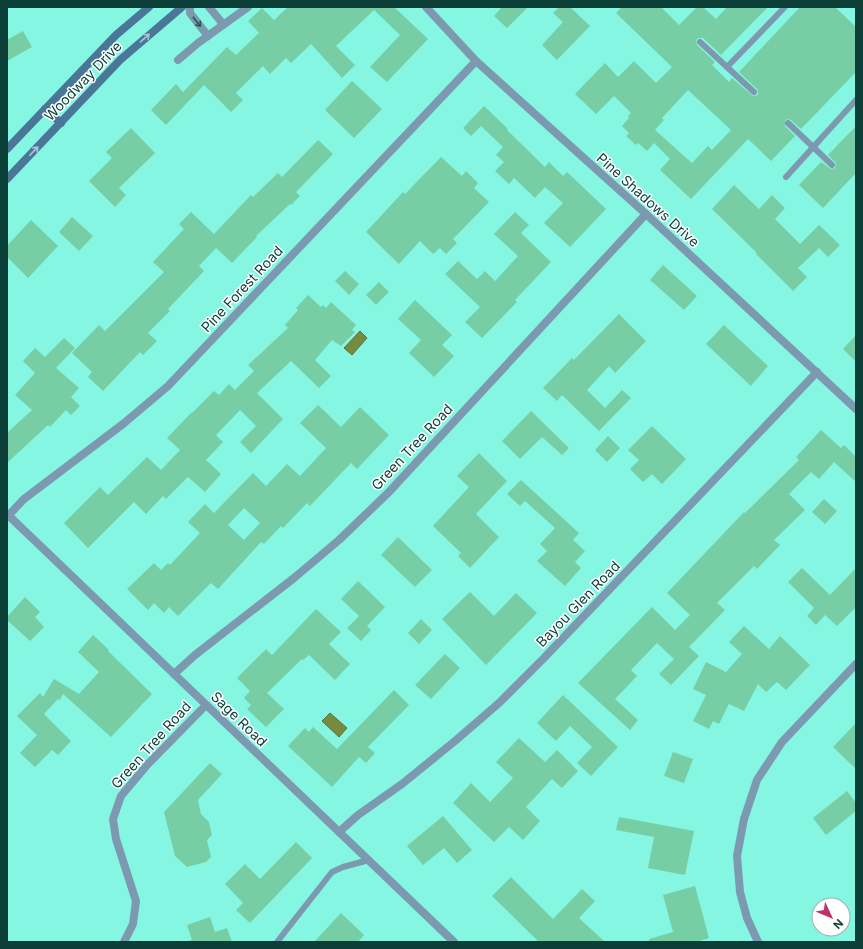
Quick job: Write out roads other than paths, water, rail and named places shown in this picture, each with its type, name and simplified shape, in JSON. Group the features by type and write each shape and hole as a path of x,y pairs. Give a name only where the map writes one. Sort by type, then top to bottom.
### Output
{"main road":[{"name":"Woodway Drive","path":"7,149 116,35 150,7"},
{"name":"Woodway Drive","path":"7,179 120,60 182,7"},
{"path":"45,109 61,123"}],"street":[{"path":"190,7 190,13 208,36"},
{"path":"209,7 223,24"},
{"path":"178,60 223,24 248,7"},
{"name":"Pine Shadows Drive","path":"426,7 476,61 646,214 856,409"},
{"name":"Pine Forest Road","path":"7,515 24,499 123,424 168,386 476,61"},
{"name":"Green Tree Road","path":"174,674 195,655 294,578 339,540 388,493 646,214"},
{"name":"Bayou Glen Road","path":"339,832 358,815 402,784 455,742 549,654 817,372"},
{"name":"Sage Road","path":"7,515 454,942"},
{"path":"758,942 747,918 740,892 737,856 744,819 757,780 782,742 856,664"},
{"name":"Green Tree Road","path":"124,942 133,924 136,901 116,839 113,819 121,796 148,764 206,704"}],"lane":[{"path":"727,67 785,7"},
{"path":"700,42 754,92"},
{"path":"786,177 856,100"},
{"path":"788,123 832,164"},
{"path":"277,942 332,872 343,867 369,860"}]}
